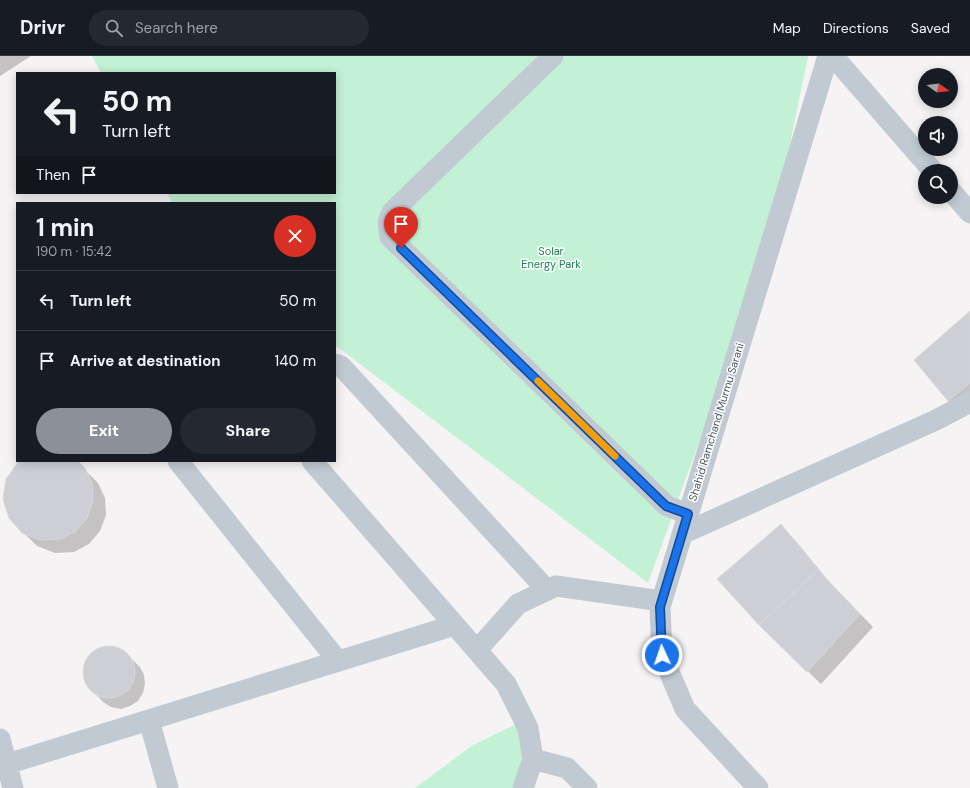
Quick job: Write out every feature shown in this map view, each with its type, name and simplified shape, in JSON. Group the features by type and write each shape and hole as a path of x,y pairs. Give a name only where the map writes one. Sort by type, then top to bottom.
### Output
{"street":[{"path":"553,56 392,212 388,222 390,237 666,506 688,514"},
{"name":"Shahid Ramchand Murmu Sarani","path":"758,788 685,710 662,655 660,607 828,56"},
{"path":"833,56 928,164"},
{"path":"958,199 970,213"},
{"path":"336,364 341,366 547,590"},
{"path":"682,534 936,420 970,402"},
{"path":"179,462 338,661"},
{"path":"313,462 506,684 528,728 533,759 523,788"},
{"path":"477,650 518,604 556,586 662,601"},
{"path":"3,765 455,625"},
{"path":"148,720 168,788"},
{"path":"0,739 3,765 13,788"},
{"path":"533,759 567,768 587,788"}],"green space":[{"name":"Solar Energy Park","path":"92,56 808,56 768,251 648,583 336,346 336,202 172,202 168,194 336,194 336,72 100,72"},
{"path":"516,724 526,752 516,788 415,788 473,745"}],"building":[{"path":"970,311 970,383 948,401 914,360"},
{"path":"18,462 79,462 85,468 92,484 93,501 87,518 76,531 61,539 41,540 22,533 9,518 3,499 6,479"},
{"path":"781,524 818,570 759,625 717,579"},
{"path":"818,570 860,614 807,672 759,625"},
{"path":"104,646 114,646 128,653 135,667 135,677 128,691 114,698 104,698 94,694 87,687 83,677 83,667 87,657 94,650"}],"slow traffic":[{"path":"538,381 615,456"}],"route":[{"path":"401,248 666,506 688,514 660,607 662,655"}]}
